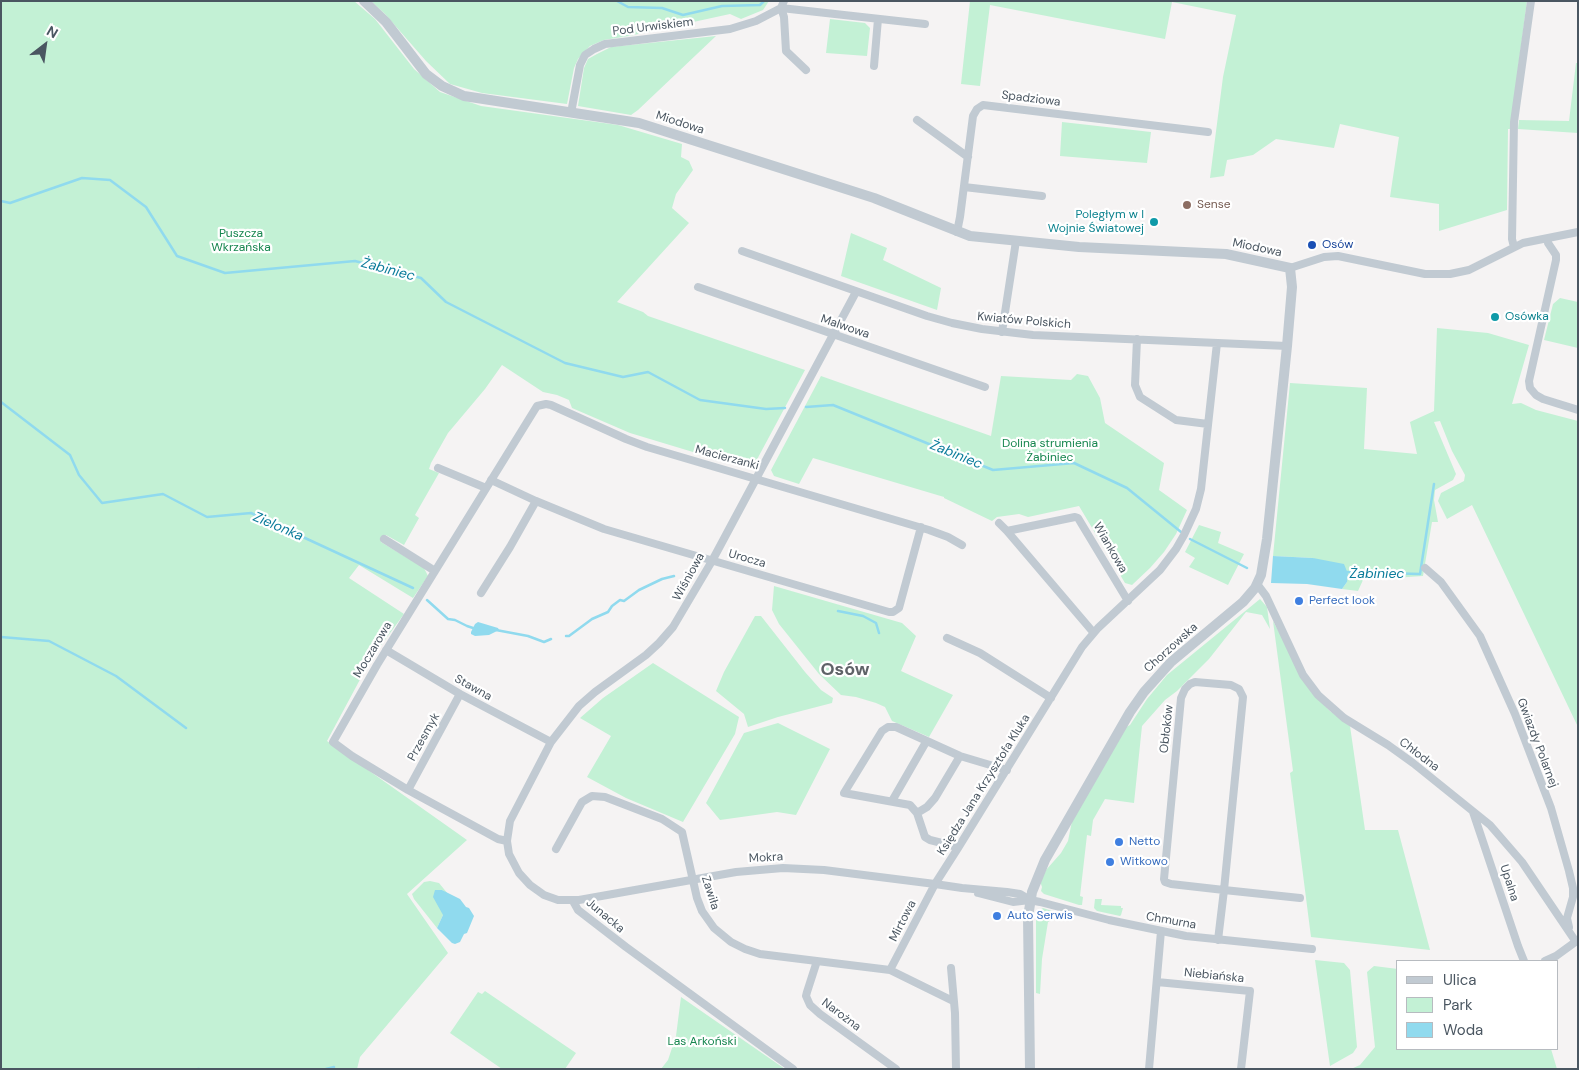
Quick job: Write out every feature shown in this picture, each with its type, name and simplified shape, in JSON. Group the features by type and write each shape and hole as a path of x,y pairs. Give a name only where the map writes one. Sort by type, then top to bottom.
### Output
{"street":[{"name":"Miodowa","path":"364,1 386,22 426,74 450,90 473,99 628,121 661,130 874,198 970,236 1091,248 1219,254 1242,257 1290,268 1326,257 1338,256 1428,274 1448,275 1469,270 1526,242 1578,232"},
{"path":"1514,247 1512,239 1514,122 1531,1"},
{"name":"Pod Urwiskiem","path":"571,113 580,65 585,55 594,49 605,44 730,29 756,21 783,5"},
{"path":"806,70 786,51 783,5 925,24"},
{"path":"874,66 878,19"},
{"name":"Spadziowa","path":"957,232 973,116 977,109 983,105 1208,132"},
{"path":"917,120 968,157"},
{"path":"964,187 1042,196"},
{"path":"1548,238 1548,243 1556,255 1556,260 1529,381 1530,388 1543,399 1578,410"},
{"path":"1002,332 1016,241"},
{"name":"Kwiatów Polskich","path":"742,251 856,292 952,323 1002,332 1051,336 1287,346"},
{"name":"Chorzowska","path":"1030,1069 1028,947 1030,900 1045,860 1136,702 1164,669 1238,607 1257,584 1262,569 1267,539 1287,346 1292,287 1290,268"},
{"name":"Malwowa","path":"698,287 985,387"},
{"name":"Wiśniowa","path":"507,841 508,827 515,810 551,742 567,720 586,700 646,655 664,638 682,613 712,561 856,292"},
{"path":"1137,339 1135,385 1140,397 1176,420 1208,424"},
{"name":"Księdza Jana Krzysztofa Kluka","path":"935,884 1082,647 1094,632 1147,584 1167,562 1190,523 1200,490 1217,343"},
{"name":"Macierzanki","path":"534,410 541,404 551,405 636,443 921,527 962,544"},
{"name":"Moczarowa","path":"408,790 352,756 333,742 386,650 534,410"},
{"path":"438,468 486,488"},
{"name":"Urocza","path":"491,480 604,529 890,612 899,608 921,527"},
{"path":"481,593 536,501"},
{"name":"Wiankowa","path":"1007,531 1074,517 1078,518 1128,600"},
{"path":"1000,523 1094,632"},
{"path":"384,539 434,571"},
{"name":"Gwiazdy Polarnej","path":"1425,568 1445,587 1480,636 1515,714 1551,808 1569,871 1573,897 1567,918 1568,926 1577,942"},
{"name":"Chłodna","path":"1257,584 1266,596 1303,675 1318,695 1344,718 1413,763 1490,825 1522,862 1577,942"},
{"path":"947,638 980,653 1051,698"},
{"name":"Stawna","path":"386,650 460,694 551,742"},
{"name":"Obłoków","path":"1218,940 1224,890 1243,695 1239,689 1231,685 1195,682 1190,684 1186,687 1181,698 1163,875 1165,882 1171,884 1224,890 1300,898"},
{"name":"Przesmyk","path":"408,790 460,694"},
{"path":"958,848 925,837 917,813 907,803 844,793 882,731 888,726 896,727 960,756 1007,770"},
{"path":"892,801 926,742"},
{"path":"917,813 935,798 960,756"},
{"path":"408,790 498,839 507,841"},
{"name":"Zawiła","path":"556,849 582,802 588,797 598,795 662,820 682,832 700,905 706,918 719,933 731,942 753,952 890,970 953,1001"},
{"name":"Upalna","path":"1473,812 1524,960"},
{"name":"Junacka","path":"507,841 509,854 530,885 552,898 573,901 578,910 626,947 793,1069"},
{"name":"Mokra","path":"573,901 744,870 788,868 814,869 1015,893 1023,895 1030,900"},
{"name":"Mirtowa","path":"890,970 935,884"},
{"name":"Chmurna","path":"1030,900 1162,932 1218,940 1312,949"},
{"path":"1149,1069 1162,932"},
{"path":"1547,960 1577,942"},
{"name":"Narożna","path":"817,961 806,996 810,1006 896,1069"},
{"path":"951,968 956,1069"},
{"name":"Niebiańska","path":"1157,982 1250,991 1241,1069"}],"green space":[{"name":"Puszcza Wkrzańska","path":"1,1 354,1 375,19 414,69 440,92 481,106 618,125 682,144 681,157 689,161 693,170 676,194 672,208 689,223 617,302 643,312 648,316 805,370 754,465 746,468 630,433 572,408 569,400 543,392 502,365 485,389 448,433 431,463 429,469 439,473 415,515 419,518 404,545 386,535 381,542 424,568 428,576 413,598 359,565 349,578 404,614 371,659 327,741 467,840 407,894 448,953 360,1057 357,1069 1,1069"},
{"path":"371,1 769,1 763,10 741,19 730,14 604,40 590,46 578,59 574,68 567,104 482,93 450,84 426,61 385,14"},
{"path":"970,1 1527,1 1510,129 1508,129 1507,210 1439,231 1439,204 1390,197 1399,137 1340,124 1334,148 1276,139 1253,155 1227,160 1224,176 1210,178 1223,77 1236,15 1172,2 1165,39 990,5 980,86 961,84"},
{"path":"830,19 865,23 870,28 867,56 826,53"},
{"path":"716,36 631,115 578,106 584,68 588,59 597,54 611,47"},
{"path":"1576,63 1578,63 1578,133 1518,129 1519,120 1569,121"},
{"path":"1062,122 1151,132 1147,163 1060,156"},
{"path":"851,233 887,248 883,260 941,288 937,310 841,276"},
{"path":"1560,298 1578,302 1578,348 1544,340 1553,304"},
{"path":"1437,328 1488,333 1529,345 1512,404 1521,403 1536,410 1578,421 1578,727 1472,505 1447,519 1438,501 1441,493 1464,481 1465,475 1452,451 1440,421 1434,422 1456,474 1453,480 1435,490 1434,500 1438,522 1432,522 1423,576 1363,580 1358,591 1342,589 1347,582 1313,558 1273,556 1290,383 1367,388 1364,449 1417,454 1410,422 1434,411"},
{"name":"Dolina strumienia Żabiniec","path":"1077,374 1088,376 1100,398 1105,423 1164,463 1159,490 1187,510 1176,534 1164,552 1132,585 1125,583 1079,506 1028,517 1019,514 997,517 992,521 944,497 813,458 799,484 774,476 771,470 821,376 991,436 1001,376 1071,380"},
{"path":"1199,525 1221,532 1218,543 1244,554 1228,585 1189,567 1195,558 1185,552"},
{"path":"774,586 902,623 916,636 901,671 953,695 929,737 892,721 885,707 856,697 841,695 819,674 779,624 772,610"},
{"path":"1260,599 1267,607 1270,629 1262,615 1246,612 1209,659 1177,691 1165,700 1142,726 1134,803 1105,799 1093,820 1091,836 1087,835 1080,896 1083,897 1082,905 1044,894 1041,891 1040,881 1068,841 1072,821 1126,727 1130,725 1147,699 1167,675"},
{"path":"755,616 761,616 805,672 821,690 833,698 832,703 748,727 744,714 716,691 724,672"},
{"path":"1273,621 1312,693 1330,711 1350,726 1365,830 1398,830 1430,950 1311,937 1290,773 1293,771"},
{"path":"653,663 739,717 735,734 683,822 626,798 587,777 611,736 580,718 603,698"},
{"path":"778,723 830,749 796,815 777,812 720,820 706,803 744,733"},
{"path":"424,882 439,883 448,894 442,890 443,915 437,928 412,894"},
{"path":"1095,899 1102,899 1101,905 1121,906 1123,908 1121,915 1097,911 1094,908"},
{"path":"1043,908 1058,913 1057,917 1048,922 1042,959 1040,994 1036,993 1036,915"},
{"path":"1315,960 1344,963 1350,970 1357,1047 1353,1053 1330,1066"},
{"path":"1374,966 1396,969 1396,1050 1551,1050 1557,1069 1351,1069 1360,1065 1375,1047 1367,972"},
{"path":"485,991 576,1053 565,1069 502,1069 450,1033 478,992 482,994"},
{"name":"Las Arkoński","path":"681,997 785,1069 661,1069 668,1060 676,1036"}],"water":[{"path":"1273,556 1313,558 1344,564 1348,574 1347,582 1342,589 1307,584 1271,583"},
{"path":"478,622 498,628 499,630 489,635 475,636 471,632"},
{"path":"435,890 442,890 460,899 474,916 467,933 464,934 460,942 452,943 437,928 443,915 433,897"}],"waterway":[{"path":"617,1 628,7 662,8 683,15 722,6 760,5 764,1"},
{"name":"Żabiniec","path":"1,201 10,203 82,178 110,180 146,207 177,256 225,273 355,261 421,278 446,302 565,363 623,377 648,372 700,400 766,409 785,408"},
{"name":"Zielonka","path":"1,402 70,455 79,475 102,503 163,494 207,517 251,513 413,588"},
{"name":"Żabiniec","path":"806,407 833,405 993,470 1074,463 1127,488 1181,532"},
{"name":"Żabiniec","path":"1345,572 1420,574 1434,484"},
{"name":"Żabiniec","path":"1190,539 1247,568"},
{"name":"Zielonka","path":"566,636 569,636 592,619 608,612 620,600 624,601 639,590 662,579 674,576"},
{"name":"Zielonka","path":"427,600 448,619 476,629"},
{"path":"838,611 863,616 876,623 879,633"},
{"name":"Zielonka","path":"496,630 528,636 544,642 551,639"},
{"path":"1,637 49,641 116,676 186,728"},
{"path":"326,1069 334,1067"}],"place":[{"name":"Sense","path":"1187,205"},
{"name":"Poległym w I Wojnie Światowej","path":"1154,222"},
{"name":"Osów","path":"1312,245"},
{"name":"Osówka","path":"1495,317"},
{"name":"Perfect look","path":"1299,601"},
{"name":"Netto","path":"1119,842"},
{"name":"Witkowo","path":"1110,862"},
{"name":"Auto Serwis","path":"997,916"}],"district":[{"name":"Osów","path":"845,670"}]}
